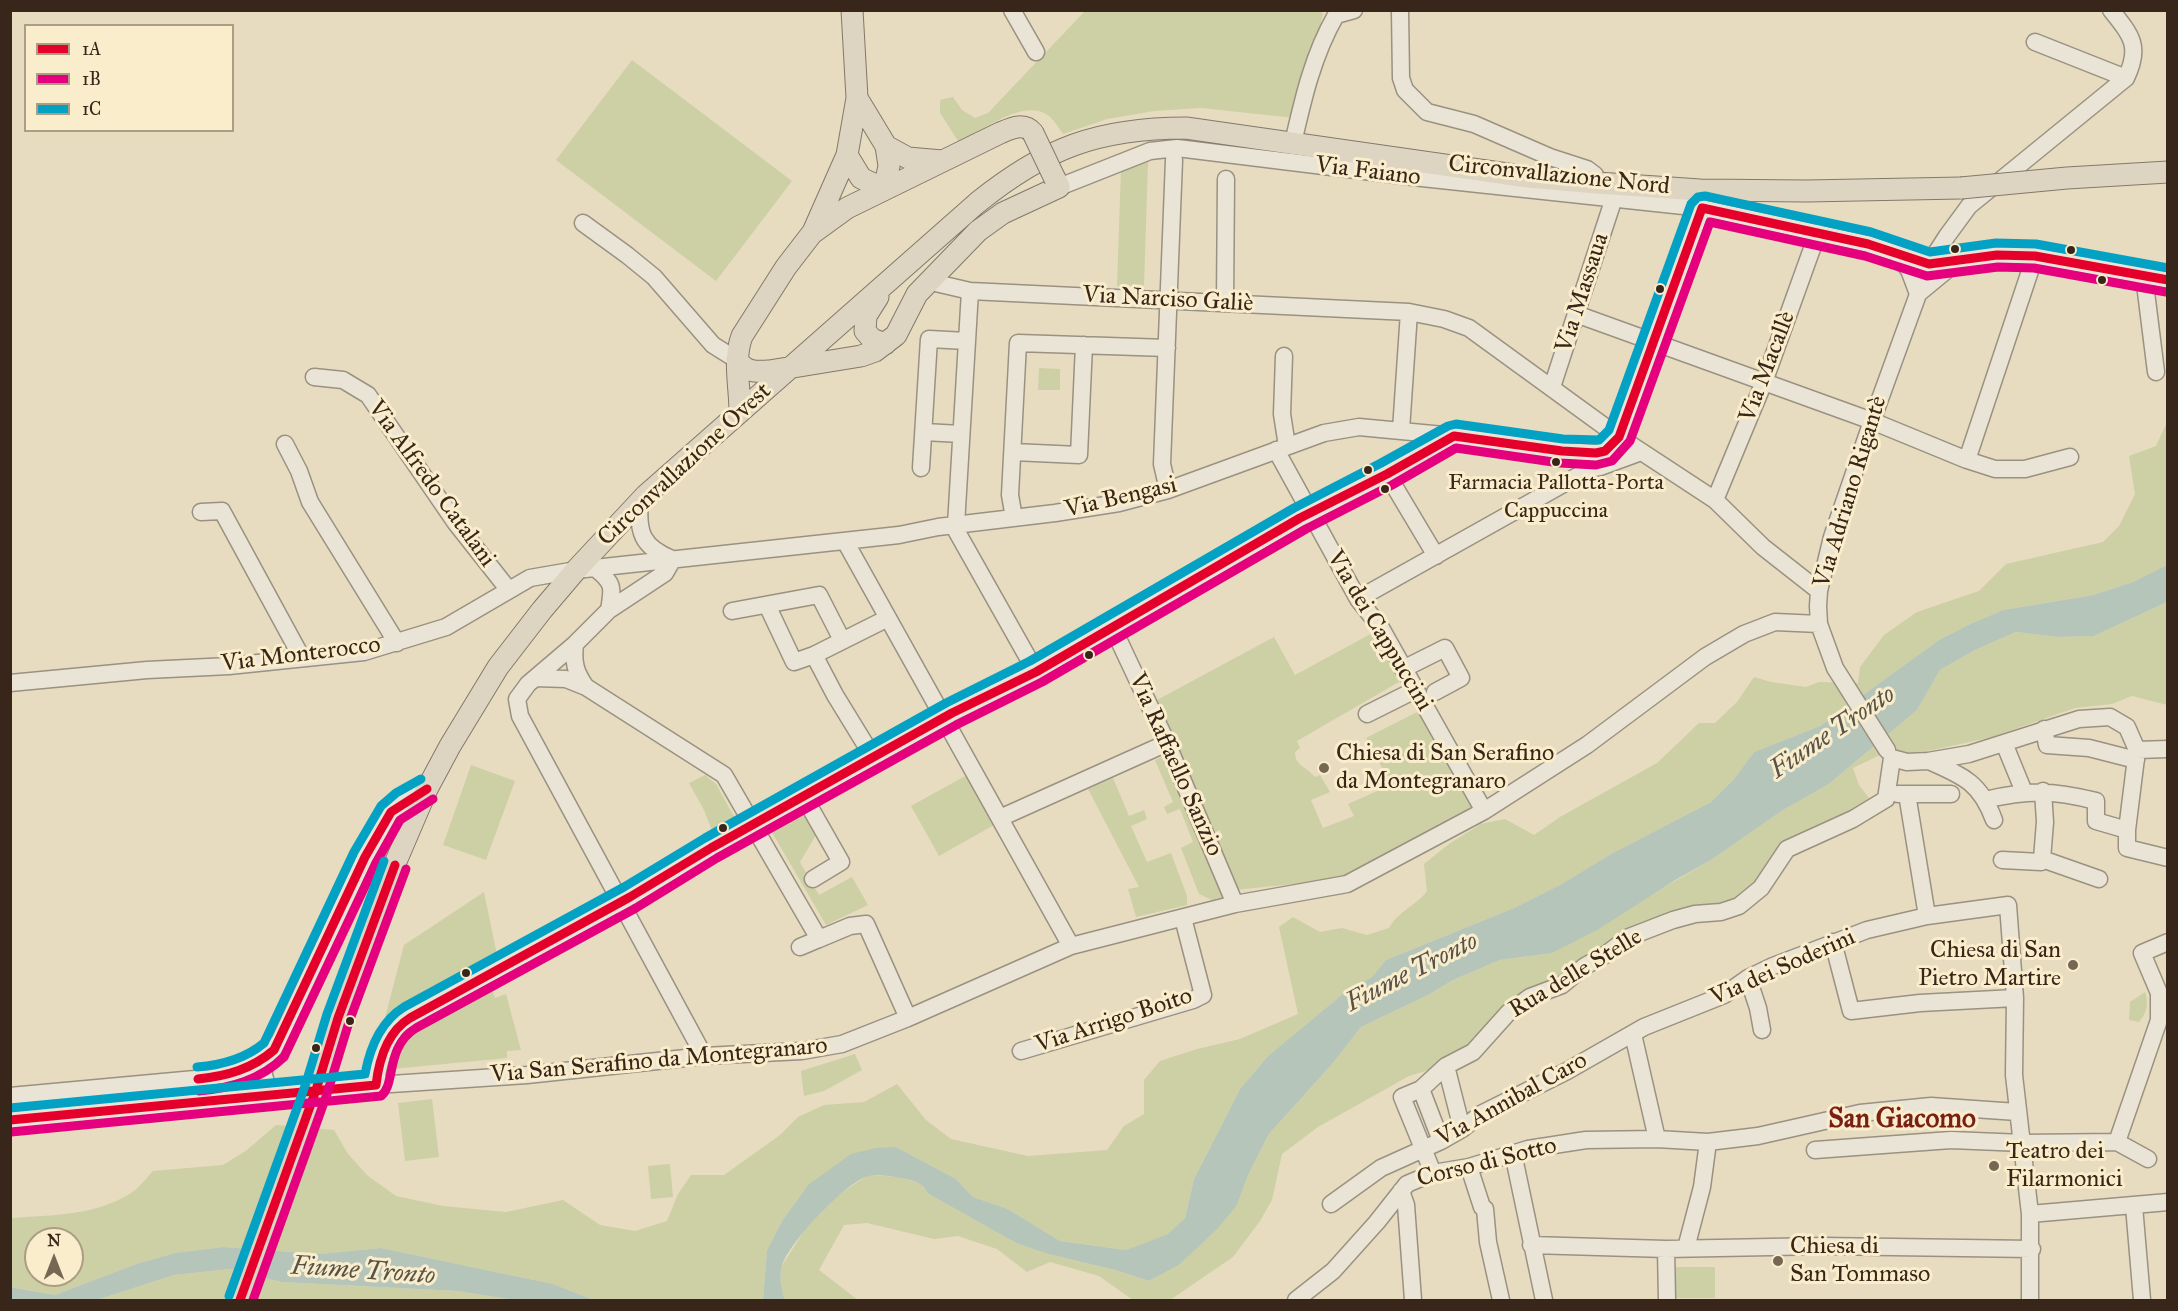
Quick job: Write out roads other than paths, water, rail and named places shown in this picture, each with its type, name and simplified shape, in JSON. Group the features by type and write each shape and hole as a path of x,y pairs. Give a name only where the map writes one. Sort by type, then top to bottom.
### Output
{"main road":[{"path":"740,412 737,348 742,336 786,267 813,232 847,155 857,98 852,10"},
{"path":"857,98 886,146 889,166 884,189"},
{"path":"737,360 743,368 754,372 769,372 791,366 861,356 874,351 896,335 917,294 927,281 978,231 1003,213 1057,183 1033,133 1029,128 1016,127 847,208 813,232"},
{"name":"Circonvallazione Nord","path":"1097,137 1147,128 1186,128 1528,177 1700,190 1808,191 1961,188 2067,178 2168,172"},
{"name":"Circonvallazione Ovest","path":"240,1300 394,866 428,789 456,735 498,667 585,569 640,501 791,366 1008,178 1035,161 1066,147 1097,137"},
{"path":"886,146 908,158 943,161"},
{"path":"847,155 861,178 884,189"},
{"path":"885,285 866,316 865,331 872,339 885,344"}],"street":[{"path":"1012,10 1036,52"},
{"path":"1293,143 1306,85 1324,35 1336,15 1354,10"},
{"path":"1400,10 1401,78 1405,90 1427,112 1474,124 1550,157 1587,169 1595,175 1597,183"},
{"path":"2035,42 2126,78 2134,62 2134,44 2111,10"},
{"name":"Via Adriano Rigantè","path":"1890,754 1835,668 1819,624 1819,591 1832,537 1872,421 1929,264 1970,206 2126,78"},
{"name":"Via Faiano","path":"1057,183 1150,151 1177,148 1401,176 1702,208 1869,244 1929,264"},
{"path":"1168,490 1162,464 1174,160"},
{"path":"1225,303 1226,179"},
{"name":"Via Massaua","path":"1552,387 1614,198"},
{"path":"1618,437 1702,208"},
{"path":"583,224 654,277 713,345 737,360"},
{"name":"Via Macallè","path":"1715,500 1764,382 1818,232"},
{"path":"1894,253 1909,270 1918,294 1959,260"},
{"path":"1929,264 1997,255 2035,256 2168,280"},
{"path":"1967,460 2035,256"},
{"path":"2144,276 2156,372"},
{"name":"Via Narciso Galiè","path":"927,281 970,291 1409,312 1444,319 1469,328 1618,437 1715,500 1763,548 1819,591"},
{"path":"970,291 957,532 1035,672"},
{"path":"1401,430 1409,312"},
{"path":"1576,314 1872,421 1967,460 1995,468 2025,468 2070,457"},
{"path":"921,468 929,339 967,340"},
{"path":"1014,518 1010,502 1018,343 1167,348"},
{"path":"1013,452 1079,455 1084,345"},
{"path":"1282,448 1284,356"},
{"name":"Via Alfredo Catalani","path":"314,377 343,380 368,395 455,522 508,589"},
{"name":"Via Bengasi","path":"585,569 845,542 1111,505 1168,490 1324,433 1359,427 1596,453 1605,452 1618,437"},
{"path":"924,432 961,434"},
{"path":"376,1085 384,1052 392,1034 400,1024 621,902 873,757 1035,672 1311,513 1454,436"},
{"path":"285,444 299,471 310,502 397,643"},
{"name":"Via dei Cappuccini","path":"1282,448 1311,513 1358,599 1381,628 1403,669 1423,694 1484,811"},
{"name":"Via Bengasi","path":"1562,451 1577,465 1590,469"},
{"path":"1358,599 1590,469 1641,452"},
{"path":"1387,474 1436,556"},
{"path":"640,501 638,522 645,541 656,553 673,559 665,573 609,610 575,644 535,678 517,699 520,716 704,1056"},
{"path":"201,512 222,511 302,658"},
{"path":"845,542 1071,946"},
{"path":"585,569 609,579 612,591 609,610"},
{"name":"Via Monterocco","path":"10,683 147,670 229,666 364,652 446,627 530,578 585,569"},
{"path":"732,611 819,595 842,640"},
{"path":"767,605 794,662 814,655 888,618"},
{"name":"Via San Serafino da Montegranaro","path":"10,1120 376,1085 527,1075 704,1056 802,1050 842,1044 908,1018 1071,946 1235,904 1347,884 1484,811 1587,745 1705,657 1744,634 1775,622 1819,624"},
{"name":"Via Raffaello Sanzio","path":"1113,628 1167,742 1235,904"},
{"path":"575,644 573,658 575,672 586,687"},
{"path":"1367,714 1461,678 1445,648 1403,669"},
{"path":"814,655 835,695 873,757"},
{"path":"535,678 566,679 586,687 723,775 819,939"},
{"path":"1886,799 1890,754 1907,762 1928,761 1969,754 2079,719 2110,717 2127,727 2137,755 2127,830 2127,848 2168,858"},
{"path":"2044,729 2047,745 2137,755 2168,749"},
{"path":"1000,819 1167,742"},
{"path":"2004,743 2024,792"},
{"path":"1928,761 1957,783 1976,787 1994,820"},
{"name":"Rua delle Stelle","path":"1433,1173 1402,1097 1421,1089 1446,1066 1473,1052 1498,1023 1518,1005 1562,985 1585,966 1605,955 1629,937 1673,920 1695,914 1721,912 1739,906 1761,888 1787,849 1853,819 1886,799 1899,794 1957,783"},
{"path":"10,1096 217,1077 242,1071 264,1060 280,1040 365,857 391,812 402,803 428,789"},
{"path":"1984,800 2024,792 2043,791 2096,801 2096,822 2127,830"},
{"path":"2042,860 2045,822 2043,791"},
{"path":"1907,794 1927,916"},
{"path":"804,797 841,862 813,879"},
{"path":"2002,860 2041,862 2042,860 2099,879"},
{"name":"Via dei Soderini","path":"1633,1034 1644,1027 1724,995 1748,978 1867,930 1927,916 2008,905 2015,998"},
{"name":"Via Arrigo Boito","path":"1021,1050 1193,1000 1203,995 1183,918"},
{"path":"800,947 850,926 866,924 908,1018"},
{"path":"1833,942 1851,1011 1920,1003 2015,998 2013,1036 2017,1112 2031,1214 2030,1300"},
{"path":"2117,1142 2159,1020 2165,994 2142,953 2168,942"},
{"path":"1748,978 1758,1008 1762,1030"},
{"path":"1633,1034 1657,1139"},
{"name":"Via Annibal Caro","path":"1331,1204 1381,1168 1441,1141 1462,1129 1481,1114 1567,1071 1633,1034"},
{"path":"264,1060 264,1076 271,1095"},
{"path":"1446,1066 1462,1129"},
{"path":"1421,1089 1441,1141"},
{"name":"Corso di Sotto","path":"1296,1300 1333,1271 1407,1184 1433,1173 1469,1167 1513,1153 1586,1140 1657,1139 1708,1142 1754,1137 1860,1113 1931,1106 2017,1112"},
{"path":"1815,1150 1951,1140 2023,1143 2117,1142 2148,1159"},
{"path":"1686,1248 1702,1187 1708,1142"},
{"path":"1513,1153 1544,1300"},
{"path":"1469,1167 1482,1207 1485,1209 1488,1242 1501,1300"},
{"path":"1401,1191 1406,1205 1413,1300"},
{"path":"2031,1214 2168,1202"},
{"path":"2134,1206 2142,1300"},
{"path":"1531,1245 1666,1249 1739,1246 2032,1249"},
{"path":"1666,1249 1666,1300"}],"water":[{"name":"Fiume Tronto","path":"2167,565 2167,602 2094,636 2058,637 2016,632 1975,650 1940,670 1917,710 1829,784 1783,810 1711,860 1597,930 1552,953 1500,960 1453,980 1428,995 1361,1027 1333,1063 1269,1134 1249,1173 1237,1205 1218,1228 1179,1265 1149,1281 1016,1243 927,1193 918,1183 896,1177 873,1175 858,1181 832,1202 793,1246 781,1269 781,1285 785,1300 763,1300 767,1250 782,1221 808,1185 851,1154 876,1148 896,1147 956,1179 973,1197 1008,1209 1060,1241 1126,1250 1168,1234 1185,1218 1194,1179 1240,1089 1268,1056 1344,993 1372,977 1386,960 1514,908 1711,802 1734,779 1754,752 1820,726 1939,640 1968,625 2003,610 2093,595 2133,582"},
{"name":"Fiume Tronto","path":"223,1247 320,1254 381,1248 553,1284 594,1300 514,1300 457,1291 281,1282 231,1269 174,1275 97,1300 11,1300 10,1287 55,1295 76,1287 84,1287 84,1284 139,1263 175,1253"}],"place":[{"name":"Farmacia Pallotta-Porta Cappuccina","path":"1556,462"},
{"name":"Chiesa di San Serafino da Montegranaro","path":"1324,768"},
{"name":"Chiesa di San Pietro Martire","path":"2073,965"},
{"name":"Teatro dei Filarmonici","path":"1994,1166"},
{"name":"Chiesa di San Tommaso","path":"1778,1261"}],"district":[{"name":"San Giacomo","path":"1902,1120"}]}
